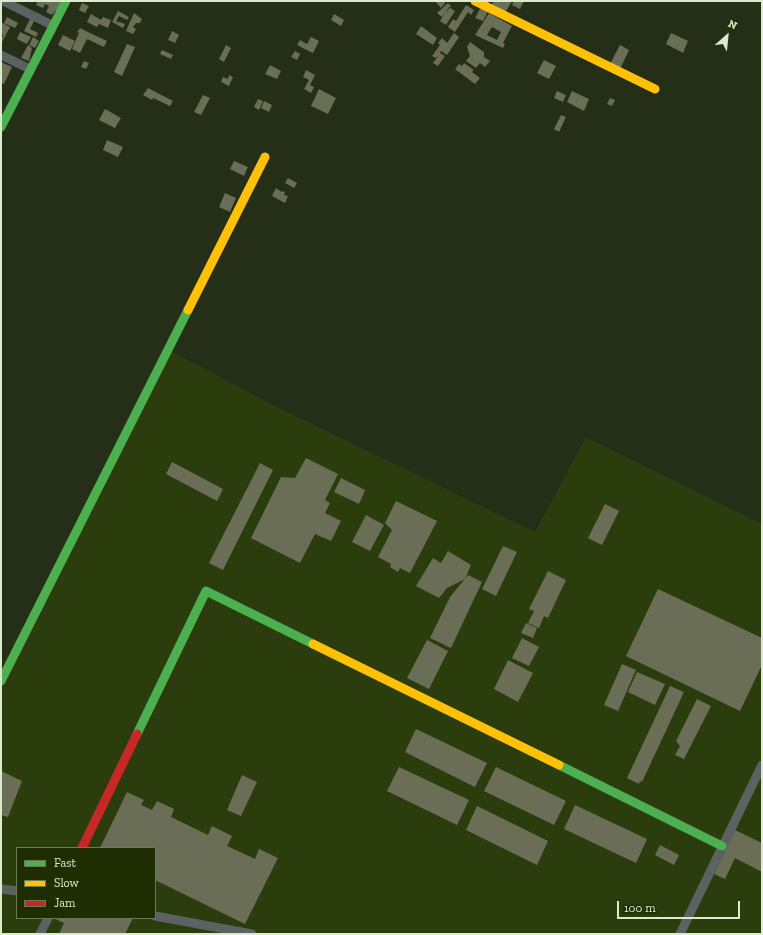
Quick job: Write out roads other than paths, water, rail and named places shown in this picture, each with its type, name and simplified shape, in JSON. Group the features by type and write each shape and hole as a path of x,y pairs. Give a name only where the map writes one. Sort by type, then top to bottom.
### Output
{"street":[{"path":"3,1 52,25"},
{"path":"1,128 52,25 66,1"},
{"path":"475,1 655,89"},
{"path":"1,55 30,69"},
{"path":"1,681 265,157"},
{"path":"82,847 206,591 722,846"},
{"path":"680,934 762,765"},
{"path":"1,889 16,892"},
{"path":"156,916 252,934"},
{"path":"40,934 48,919"}]}
